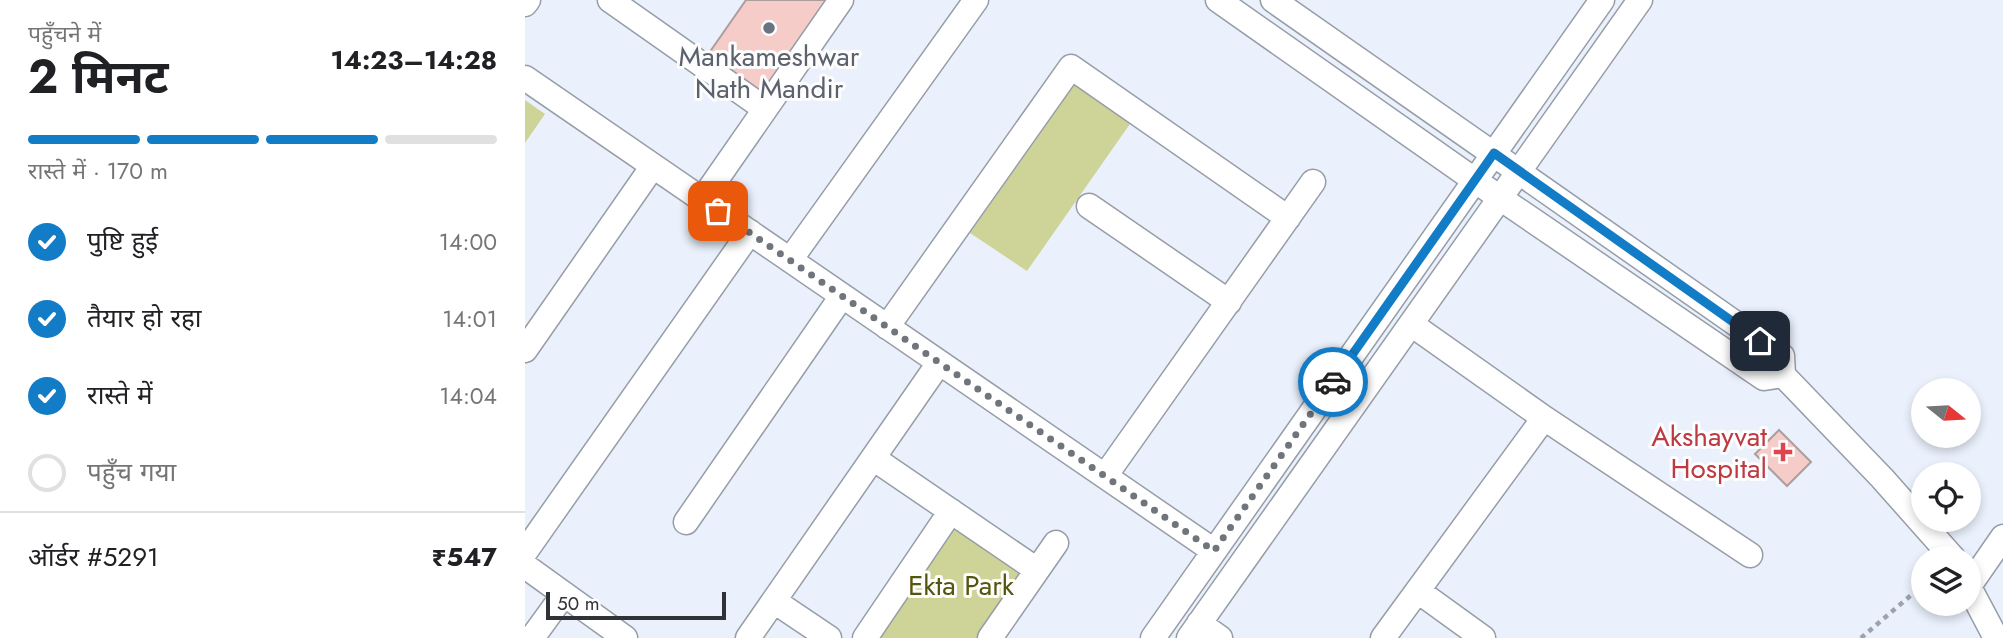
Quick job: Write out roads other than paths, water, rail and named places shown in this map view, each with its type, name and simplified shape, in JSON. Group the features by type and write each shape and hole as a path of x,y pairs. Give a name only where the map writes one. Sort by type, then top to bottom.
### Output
{"street":[{"path":"610,0 765,109"},
{"path":"702,200 841,0"},
{"path":"790,260 976,0"},
{"path":"1218,0 1500,198 1764,378 1783,374"},
{"path":"1273,0 1782,356 1783,374 1942,546"},
{"path":"1153,638 1602,0"},
{"path":"1220,638 1194,631 1640,0"},
{"path":"887,327 1071,67 1288,218"},
{"path":"525,78 1214,551"},
{"path":"525,350 653,166"},
{"path":"1105,476 1313,182"},
{"path":"1089,206 1229,302"},
{"path":"525,552 750,232"},
{"path":"686,522 842,296"},
{"path":"1411,324 1544,418 1750,555"},
{"path":"748,638 939,363"},
{"path":"1383,638 1544,418"},
{"path":"873,458 1037,570"},
{"path":"865,638 951,511"},
{"path":"1981,569 2003,537"},
{"path":"990,638 1056,543"},
{"path":"525,566 625,638"},
{"path":"1418,591 1483,638"},
{"path":"532,638 564,594"},
{"path":"774,601 829,638"},
{"path":"1981,609 1996,638"}],"place":[{"name":"Mankameshwar Nath Mandir","path":"769,28"},
{"name":"Akshayvat Hospital","path":"1783,452"}],"park label":[{"name":"Ekta Park","path":"961,585"}]}
